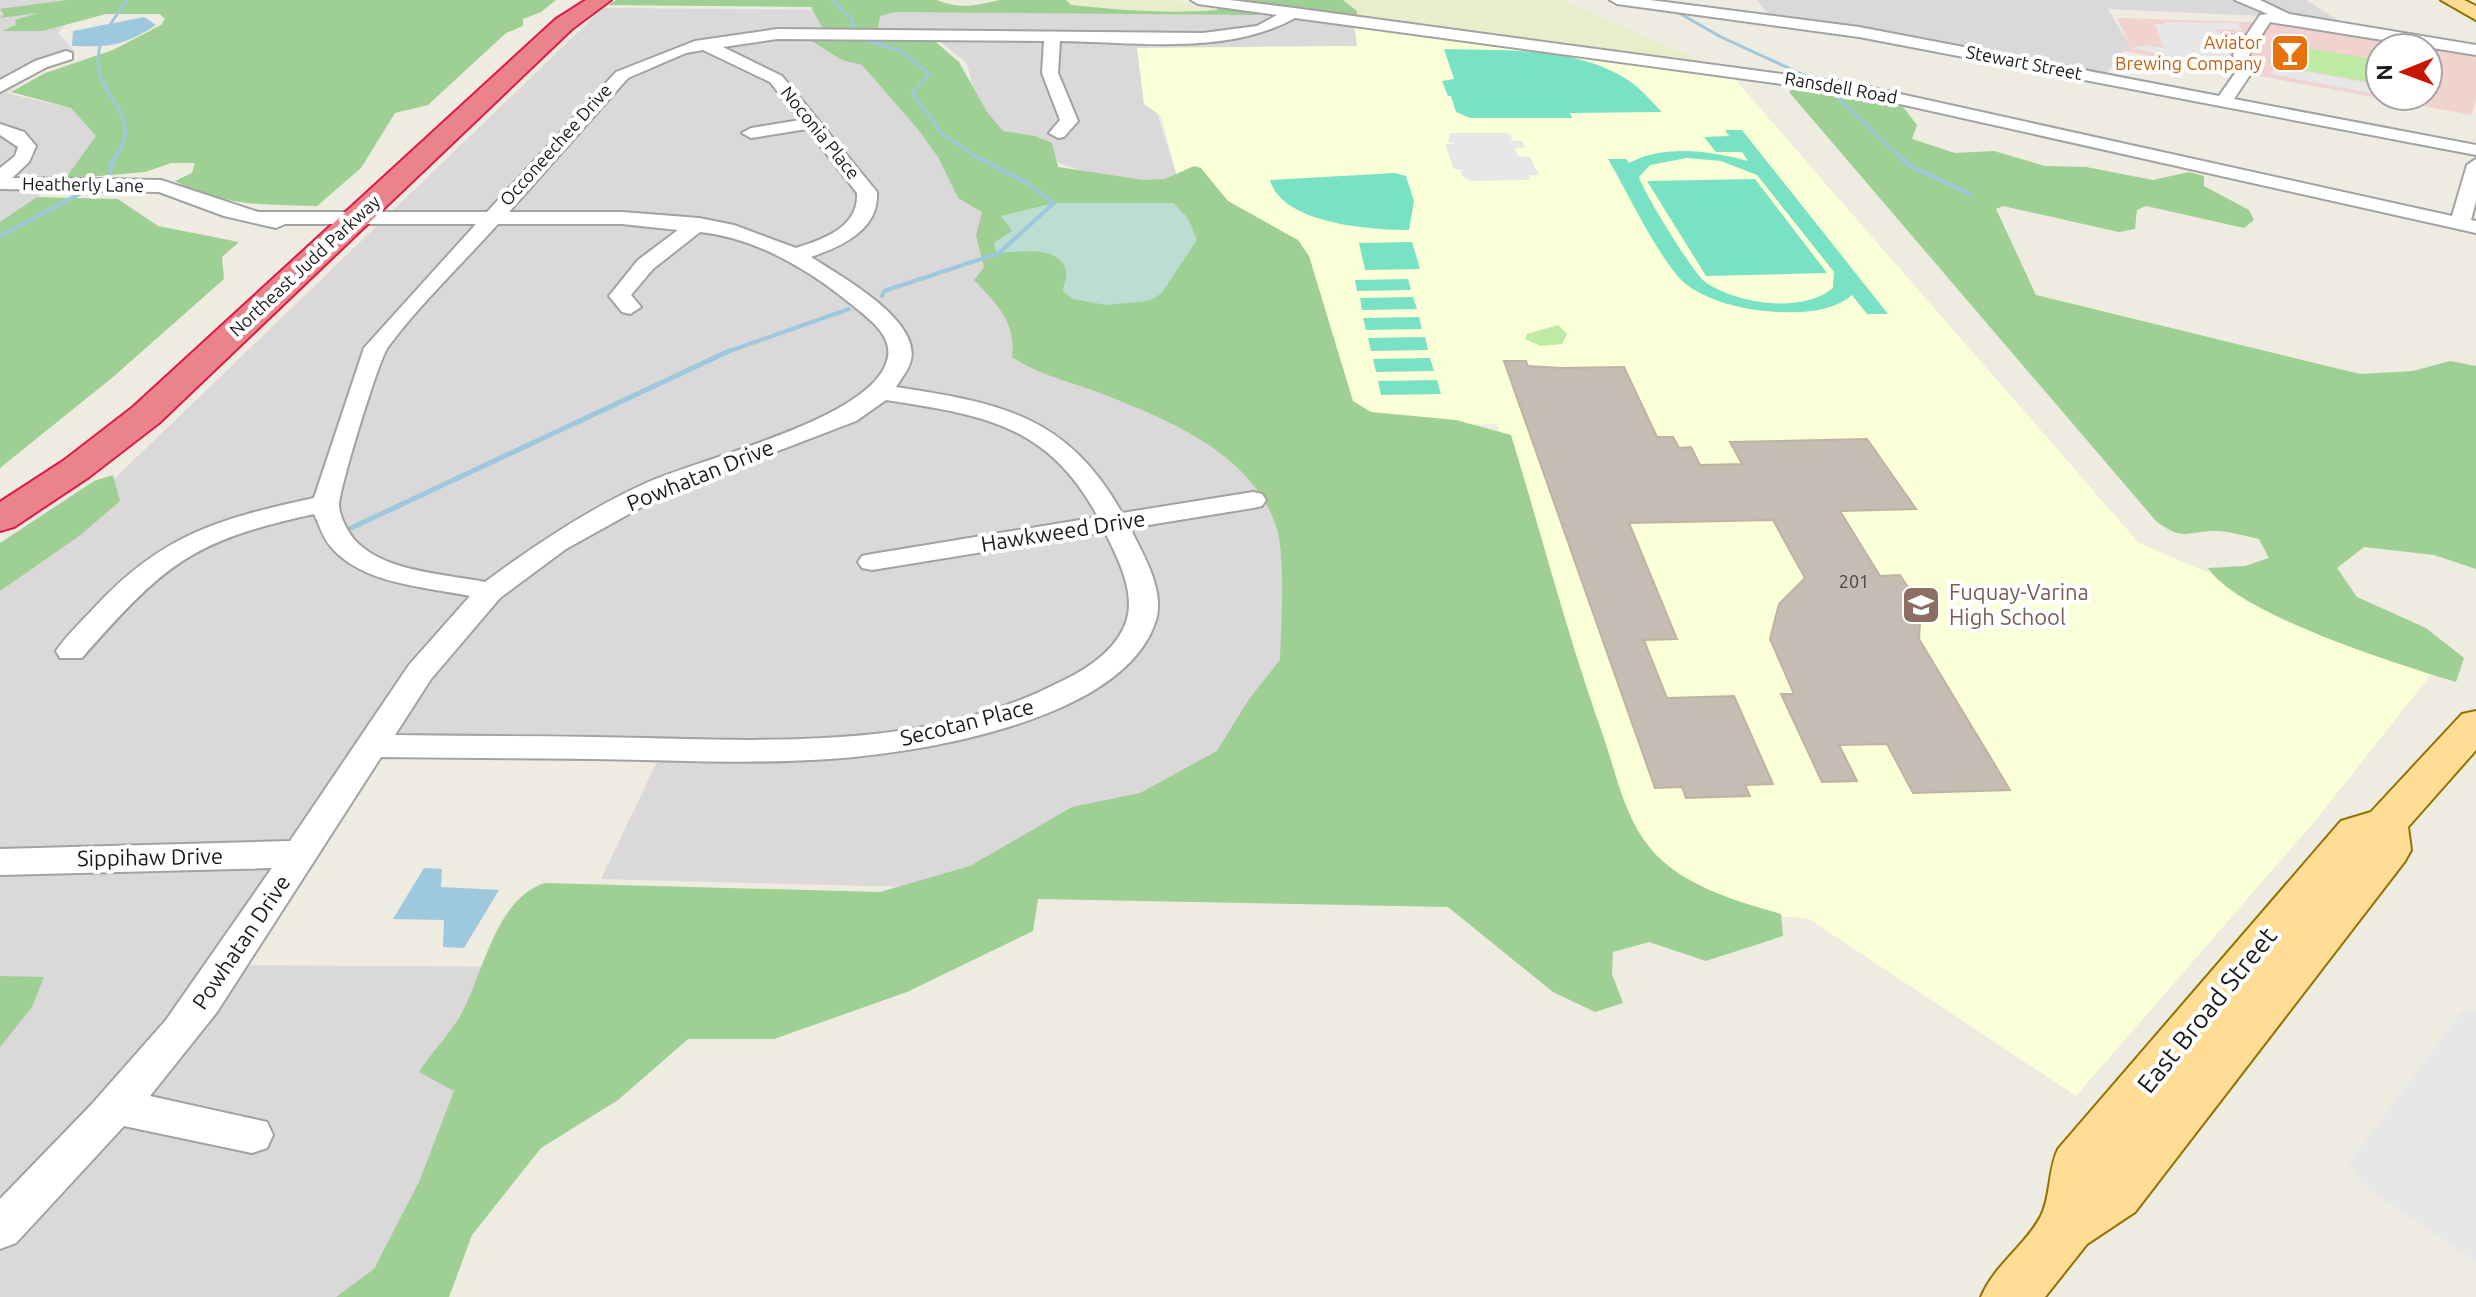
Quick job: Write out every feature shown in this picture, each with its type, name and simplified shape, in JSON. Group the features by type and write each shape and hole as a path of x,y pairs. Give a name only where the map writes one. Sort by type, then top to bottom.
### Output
{"highway":[{"name":"Northeast Judd Parkway","path":"0,519 76,469 146,415 543,31 588,0"},
{"name":"Northeast Judd Parkway","path":"0,504 119,419 564,24 600,0"}],"main road":[{"path":"2450,0 2476,14"},
{"name":"East Broad Street","path":"2010,1297 2067,1226 2077,1166 2356,832 2386,824 2476,724"}],"street":[{"name":"Ransdell Road","path":"1198,0 1855,89 2468,226"},
{"name":"Stewart Street","path":"1617,0 1874,34 2476,150"},
{"path":"1750,0 1765,18"},
{"path":"2242,0 2266,6 2285,18"},
{"name":"Occoneechee Drive","path":"326,503 375,348 488,219 622,75 659,57 703,45 789,33 1218,37 1261,30 1294,12"},
{"path":"2224,101 2246,69 2241,55 2265,18 2285,18 2476,50"},
{"name":"Noconia Place","path":"675,33 767,72 784,86 862,184 869,200 863,217 834,240 795,255"},
{"path":"1053,37 1047,57 1048,72 1069,121 1058,133"},
{"path":"0,87 41,64 66,56"},
{"path":"751,133 813,123"},
{"path":"0,129 18,136 27,146 23,158 0,181"},
{"path":"2468,226 2476,165"},
{"name":"Heatherly Lane","path":"0,181 161,186 231,212 257,218 312,223 347,219"},
{"name":"Powhatan Drive","path":"0,1229 119,1107 203,1001 420,672 490,592 556,543 616,509 685,477 831,425 881,392 899,362 900,349 891,326 795,255 751,235 699,224 622,218 347,219"},
{"path":"630,307 620,296 627,283 660,252 699,224"},
{"name":"Secotan Place","path":"371,746 814,749 904,739 1005,716 1092,679 1110,666 1135,634 1143,601 1114,523 1087,471 1040,433 968,408 881,392"},
{"name":"Hawkweed Drive","path":"872,562 1253,500"},
{"path":"71,651 137,581 167,557 224,529 326,503 341,542 373,564 490,592"},
{"name":"Sippihaw Drive","path":"0,862 300,854"},
{"path":"119,1107 252,1135"}],"shaded area":[{"path":"0,0 86,0 58,33 74,51 6,93 71,108 97,136 65,179 0,222"},
{"path":"1065,0 1168,0 1219,10 1169,13 1071,5"},
{"path":"1343,0 1561,0 1700,61 1358,17 1357,11"},
{"path":"1757,0 2306,0 2347,26 2265,13 2262,16 2108,9 2129,44 2104,77 1770,16"},
{"path":"603,8 1263,13 1354,24 1358,46 1137,48 1179,183 1099,178 984,134 967,63 935,37 858,54 1293,492 1303,708 1029,890 601,879 666,743 361,740 206,965 577,967 430,1297 0,1297 0,589"},
{"path":"144,17 156,25 135,37 107,45 72,46 73,31"},
{"path":"2117,18 2282,23 2364,36 2364,95 2124,51 2129,44"},
{"path":"2163,22 2237,23 2242,30 2211,29 2219,31 2226,46 2217,47 2227,49 2232,61 2225,61 2219,67 2131,48 2147,45 2173,50 2164,48 2155,24 2165,25"},
{"name":"Fuquay-Varina High School","path":"1354,24 1731,75 2139,543 2436,668 2315,821 2076,1096 1809,919 1651,904 1497,424 1351,427 1179,183 1161,116 1144,104 1137,48 1357,46"},
{"path":"2444,48 2476,53 2476,100 2471,115 2444,110"},
{"path":"2276,66 2364,82 2364,92 2271,74"},
{"path":"1450,133 1507,133 1512,136 1511,141 1522,141 1525,147 1515,148 1518,156 1530,157 1539,175 1529,175 1530,180 1470,181 1463,177 1461,171 1465,170 1454,169 1445,144 1455,144 1448,142"},
{"path":"1054,203 1173,203 1188,218 1197,240 1161,294 1148,301 1106,305 1073,299 1063,291 1066,272 1063,263 1056,257 1027,251 997,253 994,247 995,242 1012,231 1001,216"},
{"path":"424,868 442,869 441,887 499,890 464,948 443,947 444,920 393,919"},
{"path":"2462,1011 2476,1012 2476,1262 2367,1188 2349,1163"}],"green space":[{"path":"67,0 556,0 541,12 523,19 523,26 506,33 428,105 395,113 361,168 317,206 227,200 175,181 192,173 195,163 171,163 145,172 65,179 96,136 71,108 11,92 45,73 113,50 161,25 165,19 160,14 106,14 42,31 2,31 16,25 15,20 38,13 0,18 4,14 0,9"},
{"path":"616,0 937,0 961,6 1000,0 1066,0 1071,5 1144,11 1218,10 1218,7 1254,11 1259,15 895,12 880,16 878,29 823,29 811,7 608,5"},
{"path":"1232,0 1343,0 1357,11 1357,17"},
{"path":"931,38 959,62 987,112 1003,131 1035,136 1052,143 1058,167 1143,180 1165,179 1194,166 1201,168 1228,201 1298,240 1309,256 1353,401 1371,412 1456,420 1511,435 1579,663 1621,791 1637,829 1657,855 1688,879 1724,896 1781,914 1783,936 1706,961 1649,942 1613,952 1612,974 1623,1003 1595,1012 1553,992 1448,907 1038,899 1033,931 907,992 774,1039 688,1039 618,1100 541,1148 472,1235 449,1297 336,1297 374,1269 419,1182 454,1091 419,1072 459,1018 502,922 513,905 528,892 545,883 880,892 970,866 1072,807 1140,793 1217,751 1249,699 1280,660 1282,592 1279,538 1265,502 1250,480 1231,462 1186,431 1137,408 1036,370 1012,357 1013,345 1008,324 974,280 984,267 976,235 982,212 958,198 938,157 862,65 842,60 810,40"},
{"path":"2283,44 2364,57 2364,81 2269,64"},
{"path":"1444,49 1540,53 1588,62 1631,82 1662,112 1570,113 1572,118 1470,118 1456,112 1442,81 1454,79"},
{"path":"1796,87 1903,107 1917,125 1912,139 1955,153 1994,151 2045,166 2086,167 2153,180 2189,172 2204,176 2204,186 2249,210 2254,220 2244,228 2146,206 2137,210 2135,229 2119,232 2003,206 1996,209 2036,295 2360,374 2413,371 2450,361 2476,366 2476,569 2434,555 2364,547 2337,568 2357,597 2426,628 2464,658 2456,682 2323,636 2285,620 2225,586 2208,568 2245,566 2269,558 2259,539 2220,531 2179,533 2156,521 1789,92"},
{"path":"1725,130 1742,130 1888,314 1867,314 1852,295 1828,308 1809,311 1744,308 1697,292 1677,275 1656,245 1608,159 1626,159 1629,163 1657,153 1688,151 1748,161 1742,152 1716,152 1704,137 1729,136","holes":["1687,158 1721,161 1757,175 1834,272 1833,288 1804,301 1768,303 1733,295 1704,281 1679,248 1639,177 1650,165"]},
{"path":"1395,173 1406,176 1414,201 1409,230 1351,226 1309,215 1278,195 1270,180"},
{"path":"1755,179 1827,273 1706,276 1647,181"},
{"path":"37,197 118,199 158,226 239,242 222,257 224,279 113,377 0,468 0,222"},
{"path":"1412,242 1420,269 1365,270 1359,243"},
{"path":"1408,279 1411,290 1357,291 1355,280"},
{"path":"1413,297 1417,309 1362,310 1360,298"},
{"path":"1419,317 1422,329 1366,330 1363,318"},
{"path":"1558,325 1567,334 1562,344 1541,346 1525,339 1527,334"},
{"path":"1425,337 1428,350 1371,351 1368,338"},
{"path":"1430,358 1434,371 1376,372 1373,359"},
{"path":"1437,380 1441,394 1381,395 1378,381"},
{"path":"113,475 120,501 79,536 0,591 0,543 94,481"},
{"path":"0,976 44,977 32,1007 0,1047"}],"building":[{"name":"Fuquay-Varina High School","path":"1504,361 1526,361 1528,366 1562,368 1624,367 1657,437 1673,437 1679,448 1691,447 1700,465 1742,464 1730,442 1867,439 1916,509 1840,511 1880,576 1900,575 1909,589 1920,622 1919,639 2010,790 1913,793 1887,744 1839,745 1857,781 1822,782 1781,694 1794,694 1770,639 1779,604 1805,578 1773,520 1629,523 1677,639 1644,640 1667,698 1734,696 1773,784 1745,785 1750,796 1686,798 1682,787 1655,788"}],"waterway":[{"path":"109,26 127,0"},
{"path":"832,0 851,19 855,32"},
{"path":"1672,9 1721,37 1823,84 1900,157"},
{"path":"854,37 901,51 929,74 912,93 942,134 977,157"},
{"path":"102,40 98,59 100,75 125,126 124,140 115,157"},
{"path":"110,174 111,163 117,155"},
{"path":"882,296 884,291 999,253 1054,203 1027,183 973,155"},
{"path":"1898,155 1910,166 1972,195"},
{"path":"0,236 85,191"},
{"path":"727,352 849,309"},
{"path":"349,529 727,352"}],"place":[{"name":"Aviator Brewing Company","path":"2290,53"},
{"name":"Fuquay-Varina High School","path":"1921,605"}]}
